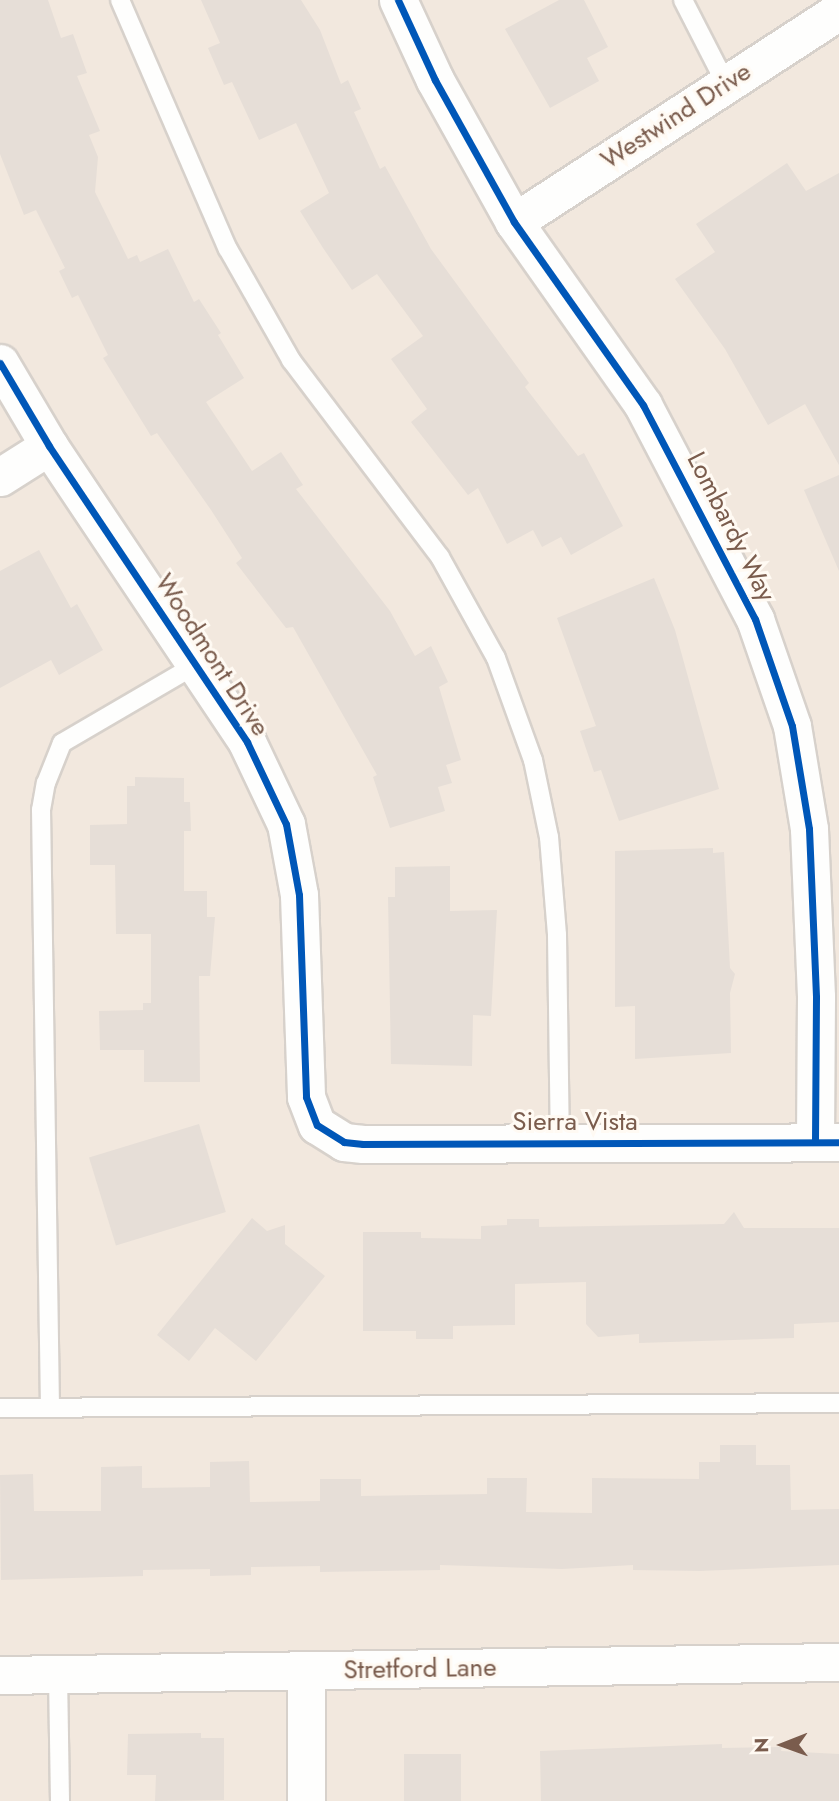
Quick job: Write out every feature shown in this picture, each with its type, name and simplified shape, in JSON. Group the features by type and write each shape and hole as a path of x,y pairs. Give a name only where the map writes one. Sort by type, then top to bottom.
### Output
{"street":[{"name":"Lombardy Way","path":"398,0 435,80 514,222 643,405 755,619 792,726 809,829 827,1142"},
{"name":"Westwind Drive","path":"514,222 839,11"},
{"name":"Woodmont Drive","path":"0,363 50,446 247,742 291,845 299,895 306,1097 317,1125"},
{"path":"0,477 50,446"},
{"name":"Sierra Vista","path":"317,1125 344,1142 363,1144 827,1142"},
{"name":"Stretford Lane","path":"0,1675 839,1662"},
{"path":"306,1671 306,1801"}],"lane":[{"path":"120,0 138,51 228,249 285,349 440,557 496,658 533,760 548,837 557,935 559,1143"},
{"path":"683,0 726,84"},
{"path":"50,1408 41,810 46,783 62,743 194,666"},
{"path":"0,1408 839,1403"},
{"path":"58,1674 63,1765 60,1801"}],"shaded area":[{"path":"0,0 839,0 839,1801 0,1801"}],"building":[{"path":"0,0 48,0 61,38 73,34 87,73 77,76 100,131 89,135 98,157 95,192 128,259 137,255 140,262 168,249 194,302 199,299 221,333 218,335 244,378 206,402 252,471 281,452 303,485 296,489 390,611 415,656 431,646 448,682 439,687 461,760 446,765 452,783 438,787 445,811 390,828 373,777 377,775 293,627 286,628 236,563 242,558 211,510 157,433 151,436 103,358 108,355 78,295 72,298 59,271 65,268 36,210 24,215 0,154"},
{"path":"201,0 301,0 320,30 341,84 348,80 361,109 354,112 380,169 385,166 431,249 529,383 525,387 578,456 584,453 623,526 571,555 561,537 542,547 533,530 507,544 478,488 468,495 411,422 427,409 391,359 423,336 377,274 352,290 323,248 300,211 329,193 296,123 259,140 232,82 224,85 208,48 220,43"},
{"path":"559,0 584,0 608,47 587,58 599,81 550,108 505,29"},
{"path":"787,163 806,191 839,173 839,465 805,404 768,425 725,349 675,279 715,252 696,224"},
{"path":"839,475 839,571 804,490"},
{"path":"39,550 71,608 77,604 103,650 59,675 51,660 0,688 0,571"},
{"path":"654,578 675,630 719,789 619,821 601,770 594,772 580,731 596,726 557,618"},
{"path":"135,777 184,778 184,802 190,802 191,831 184,831 184,891 207,891 207,917 215,917 210,976 199,976 200,1082 144,1082 144,1050 100,1050 99,1011 143,1010 143,1003 151,1003 151,934 116,934 115,865 90,865 90,825 127,824 127,786 135,786"},
{"path":"713,848 713,853 724,852 730,968 735,974 730,993 731,1053 635,1059 635,1006 615,1007 615,851"},
{"path":"450,866 450,911 497,910 491,1016 473,1015 472,1066 391,1064 388,897 395,897 395,867"},
{"path":"199,1124 226,1212 116,1246 89,1158"},
{"path":"734,1212 744,1228 839,1228 839,1322 794,1324 794,1338 639,1343 639,1334 598,1337 586,1324 586,1282 515,1284 515,1325 453,1326 453,1339 416,1339 416,1331 363,1331 363,1232 421,1232 421,1238 481,1239 481,1226 507,1225 507,1219 539,1219 539,1227 724,1224"},
{"path":"252,1218 267,1231 285,1225 285,1244 325,1276 256,1361 215,1328 189,1361 157,1335"},
{"path":"720,1445 756,1445 756,1465 790,1465 791,1510 839,1509 839,1565 700,1571 633,1570 633,1565 562,1569 440,1565 440,1570 320,1572 320,1566 251,1567 251,1575 210,1576 210,1569 143,1570 143,1576 1,1580 0,1475 33,1474 34,1511 101,1511 101,1467 142,1466 142,1488 210,1487 210,1462 249,1461 250,1502 320,1501 320,1479 361,1479 361,1496 487,1494 487,1478 527,1478 526,1512 592,1513 592,1478 699,1479 699,1462 720,1462"},
{"path":"201,1733 201,1738 224,1738 224,1800 155,1801 156,1775 127,1775 128,1734"},
{"path":"722,1744 722,1748 782,1747 781,1751 839,1754 839,1801 541,1801 540,1751"},
{"path":"404,1754 461,1754 461,1801 404,1801"}],"cycle path":[{"path":"398,0 435,80 514,222 643,405 755,619 792,726 809,829 816,997 815,1142"},
{"path":"0,363 49,446 247,742 286,824 299,895 306,1097 317,1125 344,1142 363,1144 839,1142"}]}
